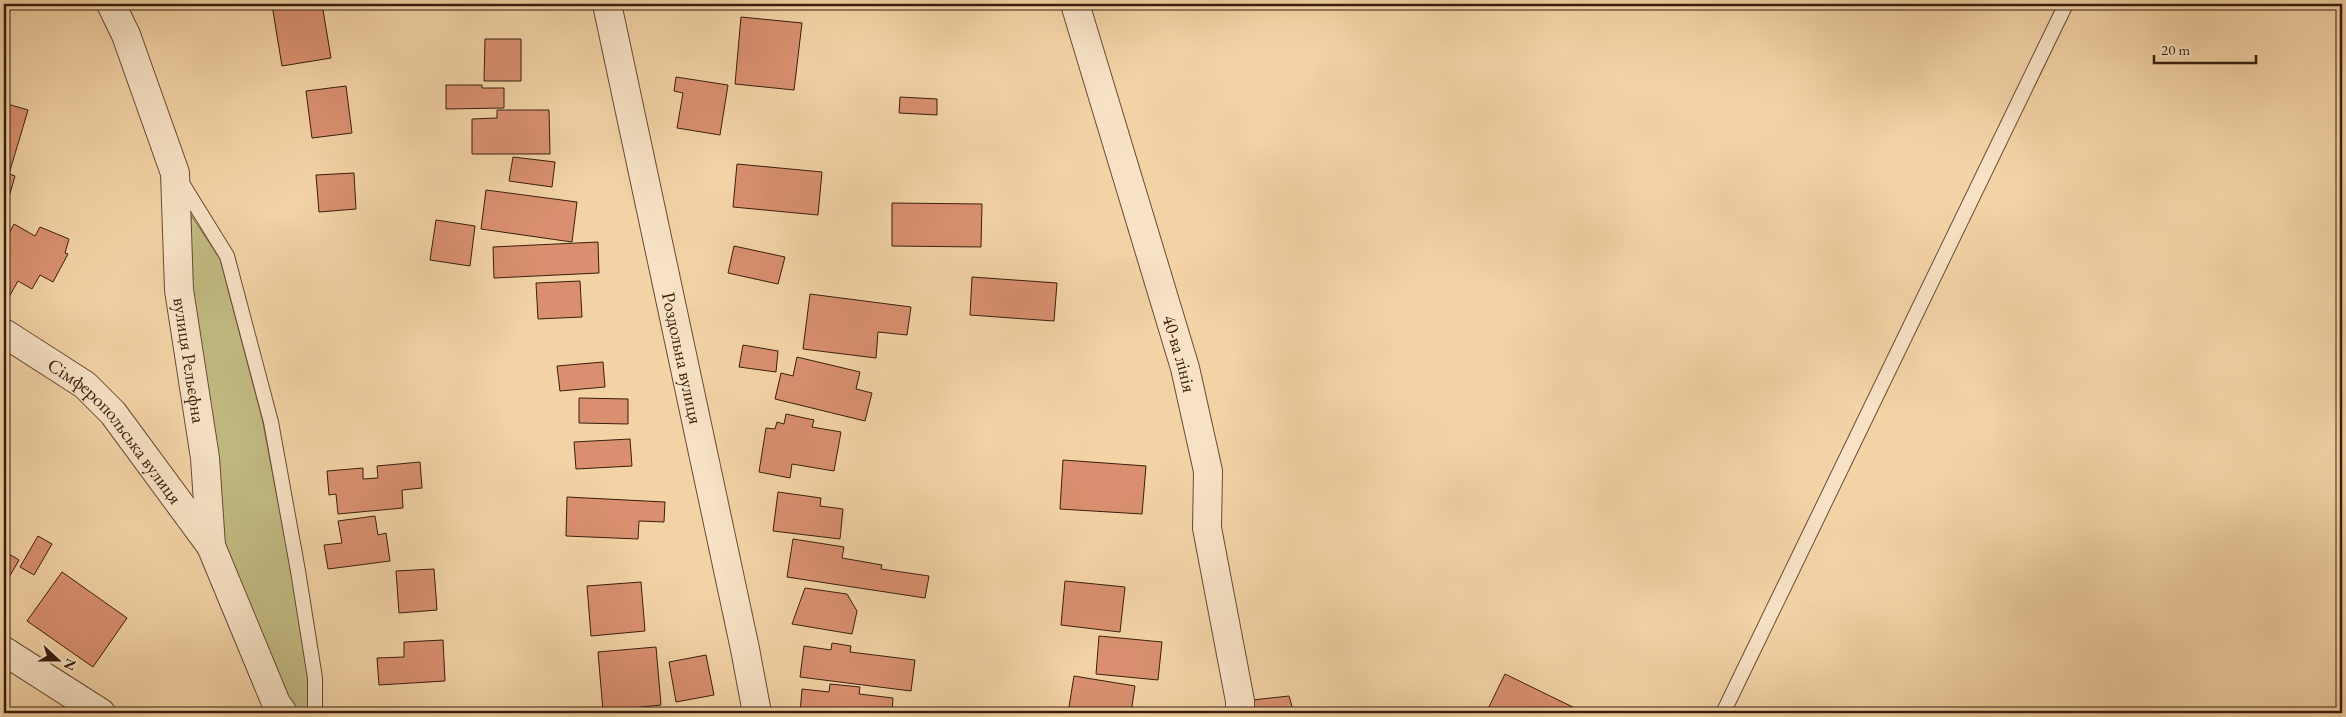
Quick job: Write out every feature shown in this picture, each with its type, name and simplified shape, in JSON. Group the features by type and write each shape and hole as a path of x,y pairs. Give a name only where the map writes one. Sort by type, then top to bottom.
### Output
{"street":[{"name":"вулиця Рельєфна","path":"111,4 126,35 175,172 180,290 205,458 211,546 276,703 283,713"},
{"name":"Роздольна вулиця","path":"607,4 745,650 756,713"},
{"name":"40-ва лінія","path":"1075,4 1185,368 1208,471 1207,528 1240,701 1240,713"},
{"name":"Сімферопольська вулиця","path":"4,333 84,385 113,413 211,546"},
{"path":"4,651 101,713"}],"lane":[{"path":"1723,713 2066,4"},
{"path":"175,172 227,256 271,422 315,678 315,713"}],"shaded area":[{"path":"191,215 220,259 262,418 291,570 308,677 309,713 295,713 223,547 189,289"}],"building":[{"path":"322,4 331,58 282,66 272,5"},
{"path":"741,17 802,23 794,90 735,84"},
{"path":"485,39 521,39 521,81 484,81"},
{"path":"676,77 728,85 720,135 677,128 683,93 674,91"},
{"path":"446,85 482,85 482,88 504,88 504,108 446,109"},
{"path":"346,86 352,133 312,138 306,91"},
{"path":"900,97 937,99 937,115 899,113"},
{"path":"4,103 28,110 9,174 4,172"},
{"path":"497,110 549,110 550,154 472,154 472,119 497,118"},
{"path":"513,157 555,162 552,187 509,181"},
{"path":"737,164 822,172 818,215 733,207"},
{"path":"4,172 15,176 4,214"},
{"path":"354,173 356,209 319,212 316,175"},
{"path":"486,190 577,202 572,242 481,229"},
{"path":"892,203 982,204 981,247 892,246"},
{"path":"436,220 475,226 470,266 430,260"},
{"path":"14,224 35,236 40,227 69,239 65,253 68,254 53,282 40,275 32,289 18,281 5,304 4,260 8,253 4,251 4,242"},
{"path":"598,242 599,273 494,278 493,247"},
{"path":"734,246 785,257 778,284 728,273"},
{"path":"972,277 1057,283 1054,321 970,315"},
{"path":"580,281 582,317 538,319 536,283"},
{"path":"810,294 911,307 907,335 878,332 876,358 803,349"},
{"path":"743,345 778,351 776,372 739,367"},
{"path":"797,357 860,372 856,389 872,393 865,421 775,399 781,373 793,376"},
{"path":"603,362 605,387 560,391 557,366"},
{"path":"579,398 628,399 628,424 579,423"},
{"path":"786,414 814,420 812,427 841,432 834,471 792,464 790,478 759,472 766,428 775,429 777,422 784,424"},
{"path":"630,439 632,466 576,469 574,442"},
{"path":"1063,460 1146,466 1142,514 1060,509"},
{"path":"420,462 422,488 402,490 403,508 338,514 336,494 329,495 327,471 363,468 363,479 378,478 377,466"},
{"path":"778,492 821,498 820,506 843,509 840,539 773,531"},
{"path":"567,497 665,502 664,522 639,521 638,539 566,536"},
{"path":"375,516 378,535 386,533 390,561 328,569 324,545 342,543 338,521"},
{"path":"38,536 52,544 34,575 20,567"},
{"path":"793,539 844,547 842,558 882,565 881,569 929,576 925,598 787,577"},
{"path":"4,551 19,560 4,586"},
{"path":"434,569 437,610 399,613 396,571"},
{"path":"62,572 127,618 93,667 27,621"},
{"path":"1065,581 1125,587 1120,632 1061,625"},
{"path":"641,582 645,631 591,636 587,586"},
{"path":"805,588 847,594 857,611 852,634 792,624"},
{"path":"1099,636 1162,642 1158,680 1096,674"},
{"path":"443,640 445,681 379,685 377,658 404,657 404,642"},
{"path":"832,643 851,646 850,652 915,660 911,691 800,677 804,646 831,650"},
{"path":"656,647 661,705 603,711 598,652"},
{"path":"706,655 714,695 676,702 669,662"},
{"path":"1505,674 1585,713 1486,713"},
{"path":"1074,676 1135,686 1131,713 1068,713"},
{"path":"830,684 860,687 859,694 893,698 892,713 800,713 802,689 829,692"},
{"path":"1289,696 1294,713 1244,713 1243,701"}]}
